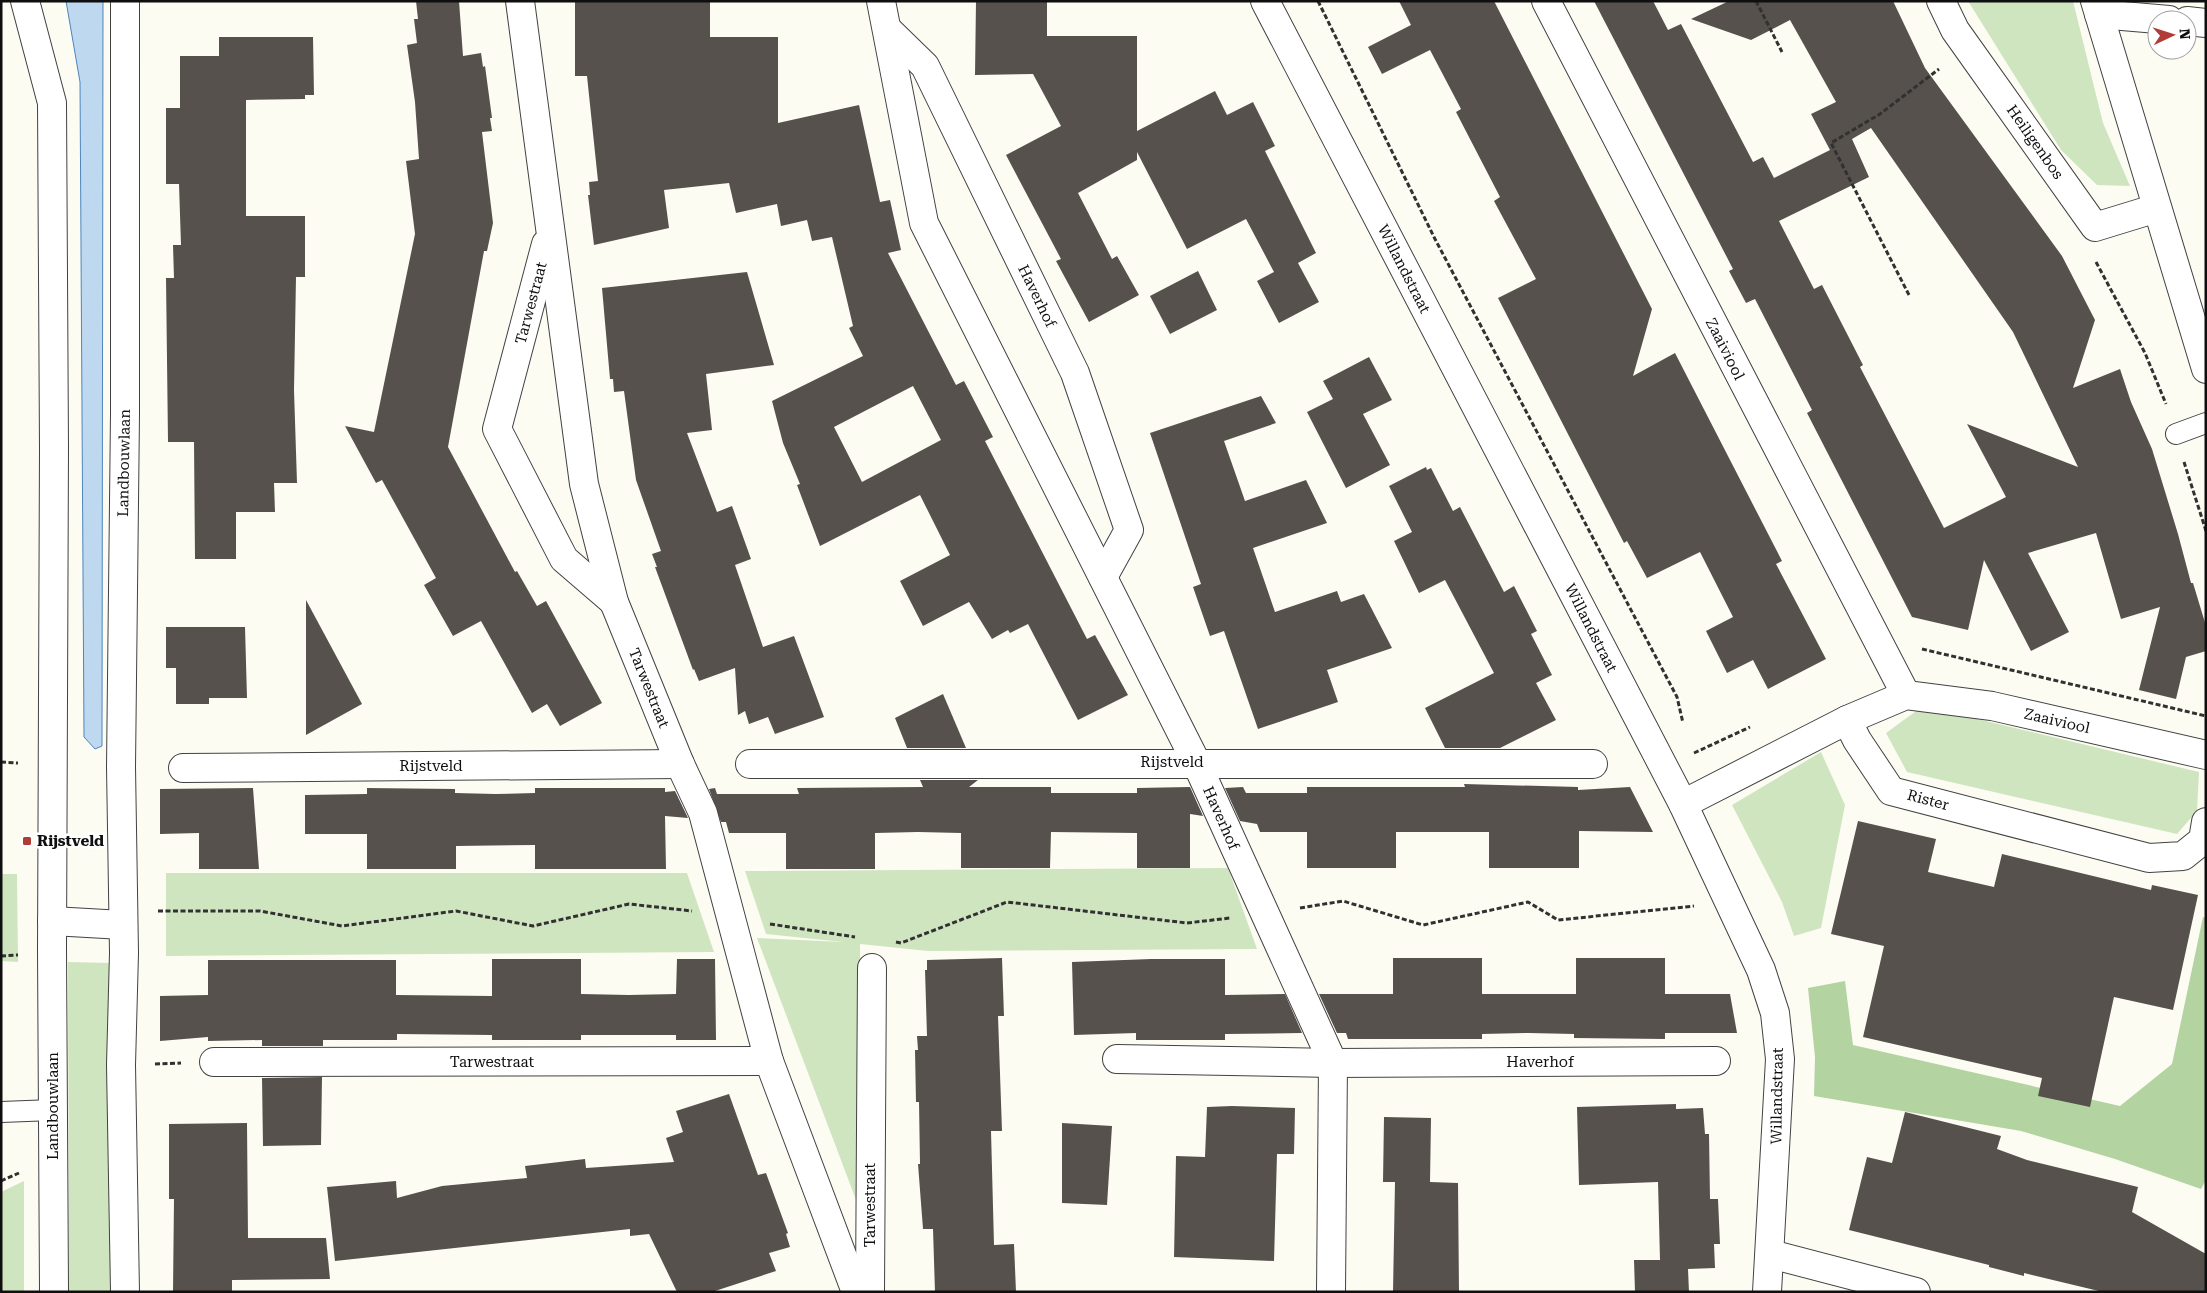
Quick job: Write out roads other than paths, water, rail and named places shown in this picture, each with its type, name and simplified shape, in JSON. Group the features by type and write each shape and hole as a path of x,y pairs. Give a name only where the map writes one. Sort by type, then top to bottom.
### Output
{"street":[{"name":"Landbouwlaan","path":"25,1 52,103 54,1292"},
{"name":"Landbouwlaan","path":"125,1 125,414 121,767 123,916 121,1065 125,1292"},
{"name":"Tarwestraat","path":"520,1 549,232 584,484 614,602 680,764 703,813 769,1061 856,1292"},
{"name":"Haverhof","path":"881,1 924,223 1196,762 1264,915 1334,1062 1331,1292"},
{"name":"Willandstraat","path":"1265,1 1683,804 1762,970 1774,1013 1780,1059 1767,1292"},
{"name":"Zaaiviool","path":"1546,1 1906,695 1992,706 2206,755"},
{"name":"Heiligenbos","path":"1941,1 1954,30 2095,227 2157,208"},
{"path":"2147,16 2097,8 2206,369"},
{"name":"Haverhof","path":"888,30 925,66 1075,373 1129,530 1103,577"},
{"name":"Tarwestraat","path":"549,232 497,429 564,558 614,602"},
{"path":"1683,804 1847,720 1906,695"},
{"name":"Rister","path":"1847,720 1857,740 1891,791 2149,858 2182,856 2203,840 2206,822"},
{"name":"Rijstveld","path":"750,764 1196,762 1594,764"},
{"name":"Rijstveld","path":"183,768 680,764"},
{"path":"52,921 123,916"},
{"name":"Tarwestraat","path":"870,1292 872,968"},
{"name":"Haverhof","path":"1117,1059 1334,1062 1716,1061"},
{"name":"Tarwestraat","path":"214,1062 769,1061"},
{"path":"1770,1254 1916,1292"}],"lane":[{"path":"2176,434 2206,423"},
{"path":"1,1112 54,1110"}],"water":[{"path":"66,1 103,1 102,746 95,749 84,737 80,82"}],"place":[{"name":"Rijstveld","path":"27,841"}]}
